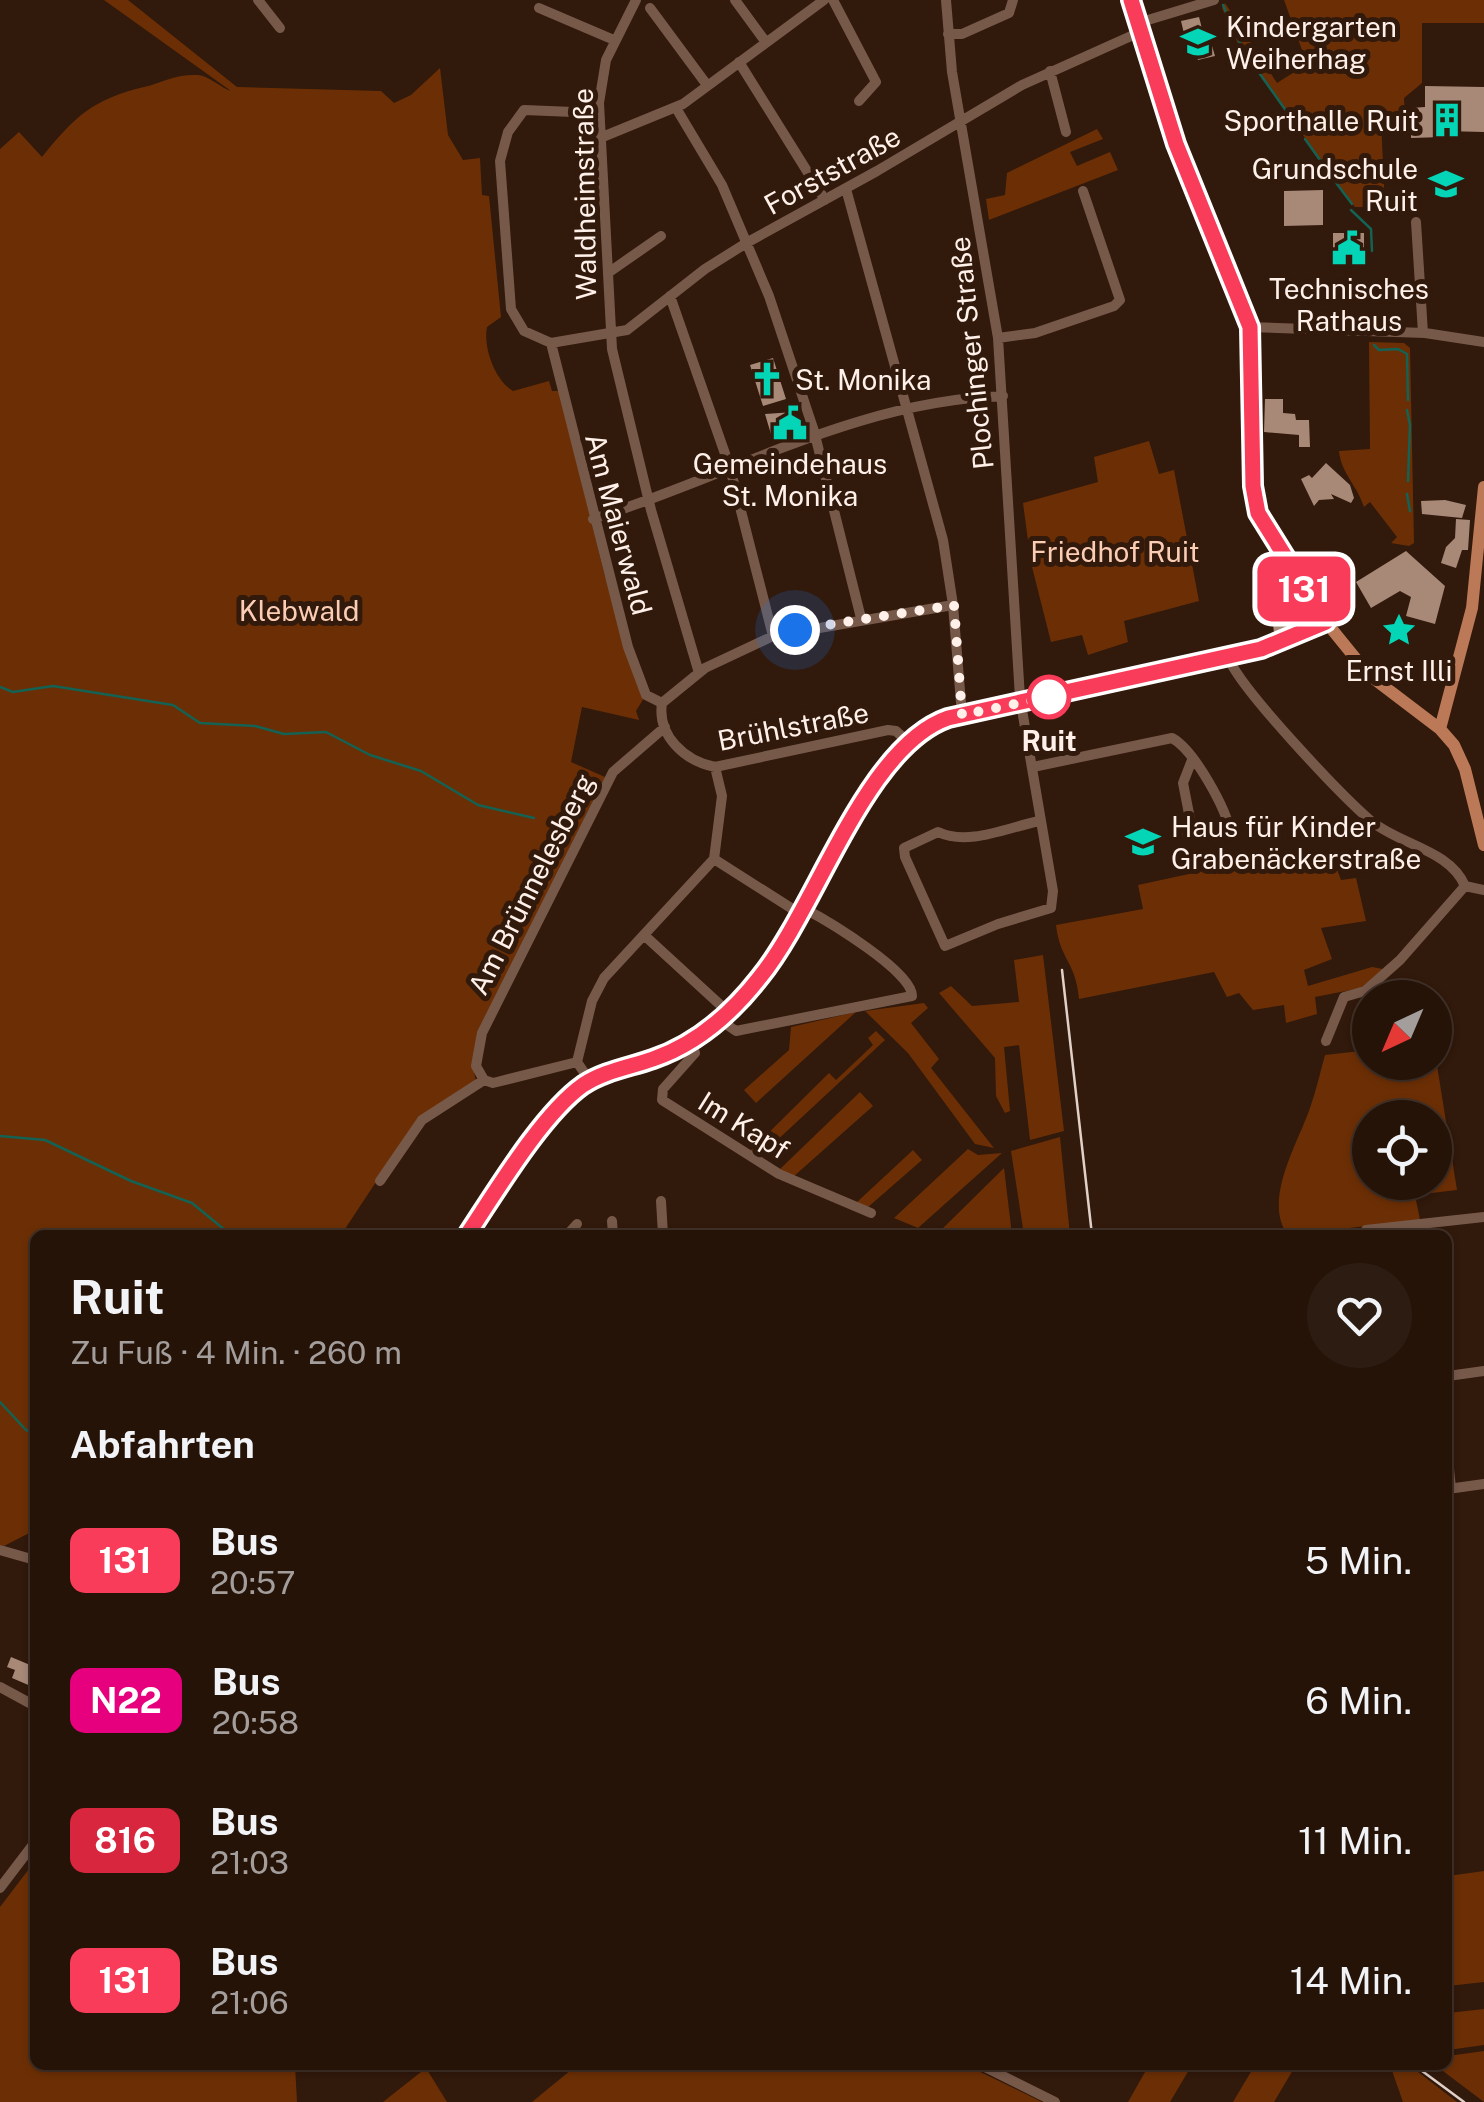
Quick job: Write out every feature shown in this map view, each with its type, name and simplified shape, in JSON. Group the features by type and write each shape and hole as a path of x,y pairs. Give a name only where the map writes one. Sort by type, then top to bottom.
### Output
{"main road":[{"path":"1130,0 1176,144 1250,327 1256,504 1265,529 1326,622 1381,686 1440,729 1454,745 1465,769 1484,844"},
{"path":"1440,729 1472,608 1484,487"}],"street":[{"path":"258,0 280,28"},
{"name":"Waldheimstraße","path":"636,0 614,40 603,74 598,112 611,334 649,502 699,673"},
{"path":"736,0 765,41"},
{"path":"600,138 676,108 824,0"},
{"path":"833,0 876,82 860,102"},
{"name":"Plochinger Straße","path":"946,0 960,122 998,338 1021,703 1039,822 1052,876 1051,908 945,946 903,851 938,832 944,834 952,826 958,830 957,837 1039,822"},
{"path":"948,34 962,34 1010,12 1013,0"},
{"name":"Forststraße","path":"551,344 630,329 748,242 1050,71 1139,28 1214,0"},
{"path":"539,8 614,40"},
{"path":"650,8 707,86"},
{"path":"738,62 825,200"},
{"path":"1050,71 1066,132"},
{"path":"676,108 722,185 748,242 815,437 860,618"},
{"path":"551,344 524,331 512,309 500,154 510,128 524,110 598,112"},
{"path":"846,189 943,540 954,605 962,715"},
{"path":"998,338 1048,329 1114,306 1120,300 1083,190"},
{"path":"1416,222 1423,333"},
{"path":"608,273 661,236"},
{"path":"670,296 693,352 730,468 773,636"},
{"path":"1250,327 1423,333 1484,342"},
{"name":"Am Maierwald","path":"551,344 592,519 637,673 646,696 662,703"},
{"path":"592,519 649,502 815,437 906,411 1003,396"},
{"path":"665,727 662,703 699,673 773,636 860,618 954,605"},
{"path":"471,1230 562,1104 590,1081 691,1042 724,1016 760,977 804,912 876,780 908,742 931,724 1228,657 1286,641 1326,622"},
{"path":"1228,657 1234,671 1274,717 1373,822 1456,868 1465,886"},
{"name":"Brühlstraße","path":"665,727 670,741 682,753 715,767 888,730 896,731 908,742"},
{"name":"Am Brünnelesberg","path":"484,1080 476,1066 482,1030 613,772 665,727"},
{"path":"1032,768 1168,738 1178,741 1229,823 1231,834"},
{"path":"1188,834 1192,826 1183,784 1192,760"},
{"path":"576,1062 599,985 714,859 722,796 715,767"},
{"path":"644,936 736,1031 907,998 913,992 888,964 714,859"},
{"path":"1465,886 1484,890"},
{"path":"1326,1041 1344,997 1364,991 1400,960 1465,886"},
{"name":"Im Kapf","path":"691,1042 694,1053 663,1088 662,1100 776,1172 871,1214"},
{"path":"380,1181 422,1120 484,1080 491,1083 576,1062"},
{"path":"576,1062 590,1081"},
{"path":"661,1201 663,1230"},
{"path":"1422,1230 1484,1217"},
{"path":"612,1221 613,1230"},
{"path":"572,1230 577,1224"},
{"path":"1452,1375 1484,1371"},
{"path":"1452,1488 1484,1484"},
{"path":"0,1550 30,1559"},
{"path":"0,1687 30,1703"},
{"path":"0,1888 30,1849"},
{"path":"991,2070 1055,2102"}],"green space":[{"name":"Klebwald","path":"104,0 128,0 237,87 381,91 394,103 411,95 440,68 448,135 463,160 480,158 482,195 489,196 501,317 487,327 489,354 501,379 513,391 549,381 552,391 559,391 604,573 644,698 636,711 639,720 582,707 571,762 605,777 478,1032 473,1067 476,1082 405,1138 344,1230 30,1230 30,1533 4,1546 0,1545 0,149 19,132 42,157 75,120 98,104 175,77 201,76 231,91"},
{"path":"1284,0 1484,0 1484,23 1422,23 1422,83 1404,98 1405,119 1381,120 1385,207 1355,207 1240,48 1222,8 1225,3 1277,83 1307,64"},
{"path":"1097,129 1103,139 1070,152 1077,166 1110,152 1118,170 989,220 986,199 1005,195 1007,173"},
{"path":"1369,342 1404,343 1410,348 1414,543 1409,546 1391,543 1397,537 1370,502 1364,507 1340,459 1339,451 1370,449"},
{"name":"Friedhof Ruit","path":"1149,441 1159,474 1174,470 1199,601 1124,621 1128,642 1088,655 1082,635 1051,642 1031,563 1023,503 1098,482 1094,457"},
{"path":"1305,849 1309,864 1333,859 1341,880 1356,878 1366,921 1321,928 1332,959 1304,970 1308,986 1372,967 1383,969 1370,980 1352,980 1352,990 1315,997 1317,1014 1286,1023 1284,1005 1253,1010 1239,993 1227,997 1214,972 1079,999 1056,925 1143,909 1138,885"},
{"path":"1043,955 1064,1131 1030,1140 1019,1045 1004,1047 1010,1111 1005,1113 996,1096 995,1058 939,993 951,986 972,1006 1019,1002 1014,960"},
{"path":"924,1003 928,1008 911,1023 939,1059 931,1068 994,1148 975,1144 908,1053 865,1011"},
{"path":"856,1012 756,1103 744,1090 789,1050 791,1027"},
{"path":"876,1031 885,1040 759,1157 750,1151 829,1073 836,1080 873,1045 868,1038"},
{"path":"1352,1052 1352,1080 1439,1080 1443,1100 1352,1100 1352,1200 1416,1200 1420,1220 1332,1230 1286,1230 1281,1221 1280,1189 1325,1055"},
{"path":"860,1092 873,1106 793,1177 779,1170"},
{"path":"1060,1137 1069,1230 1023,1230 1011,1151"},
{"path":"968,1149 978,1155 1002,1153 918,1228 894,1218"},
{"path":"913,1150 922,1160 867,1208 856,1203"},
{"path":"1452,1159 1457,1190 1452,1191"},
{"path":"1004,1168 1011,1230 941,1230"},
{"path":"30,1868 30,2070 295,2070 297,2102 0,2102 0,1907"},
{"path":"1484,1871 1484,1982 1452,1986 1452,1875"},
{"path":"1484,2009 1484,2045 1452,2049 1452,2013"},
{"path":"1484,2051 1484,2102 1442,2070 1452,2070 1452,2055"},
{"path":"427,2070 447,2102 383,2102"},
{"path":"571,2070 976,2070 1042,2102 532,2102"},
{"path":"1146,2070 1189,2070 1170,2102 1128,2102"},
{"path":"1252,2070 1293,2070 1274,2102 1233,2102"},
{"path":"1392,2070 1415,2070 1457,2102 1403,2102"}],"building":[{"name":"Kindergarten Weiherhag","path":"1199,17 1205,40 1210,39 1215,56 1198,60 1193,44 1187,46 1181,21"},
{"name":"Sporthalle Ruit","path":"1425,86 1484,87 1484,132 1444,131 1443,137 1411,138 1411,108 1425,107"},
{"path":"1323,190 1323,225 1284,226 1284,191"},
{"name":"Technisches Rathaus","path":"1333,233 1364,233 1364,264 1333,264"},
{"name":"St. Monika","path":"773,358 786,399 763,406 750,365"},
{"path":"1265,399 1283,399 1283,413 1295,414 1296,420 1309,420 1310,447 1299,447 1299,435 1264,432"},
{"name":"Gemeindehaus St. Monika","path":"794,412 799,431 773,441 765,414"},
{"path":"1326,463 1350,485 1354,498 1351,503 1331,494 1334,499 1319,500 1314,506 1301,479 1309,475 1312,478"},
{"path":"1445,500 1466,505 1462,518 1422,514 1421,501"},
{"path":"1456,519 1470,520 1468,550 1462,550 1456,568 1441,563 1446,547 1455,538"},
{"path":"1406,551 1445,586 1435,624 1406,616 1411,597 1400,591 1371,608 1356,582"},
{"path":"1301,601 1309,619 1274,634 1273,623 1281,618 1277,607"},
{"path":"11,1657 30,1665 30,1686 12,1678 15,1670 7,1667"}],"waterway":[{"path":"1223,5 1243,50 1301,132"},
{"path":"1305,139 1325,167"},
{"path":"1328,172 1352,204"},
{"path":"1351,210 1371,229 1372,251"},
{"path":"1374,345 1379,350 1398,349 1407,354 1408,400"},
{"path":"1407,410 1408,481"},
{"path":"1407,494 1410,511"},
{"path":"0,687 13,692 53,686 173,705 200,723 255,726 284,734 326,732 370,755 421,771 478,805 534,818"},
{"path":"0,1136 45,1140 131,1181 192,1203 225,1230"},
{"path":"0,1402 30,1431"}],"tram line":[{"path":"1062,970 1091,1230"},
{"path":"1421,2070 1464,2102"}],"bus line":[{"name":"131","path":"471,1230 552,1116 575,1092 599,1076 685,1046 743,998 790,935 876,780 922,730 948,718 1261,649 1326,622 1258,513 1253,486 1250,327 1176,144 1131,0"}],"place":[{"name":"Kindergarten Weiherhag","path":"1198,42"},
{"name":"Sporthalle Ruit","path":"1447,120"},
{"name":"Grundschule Ruit","path":"1446,184"},
{"name":"Technisches Rathaus","path":"1349,248"},
{"name":"St. Monika","path":"767,379"},
{"name":"Gemeindehaus St. Monika","path":"790,423"},
{"name":"Ernst Illi","path":"1399,630"},
{"name":"Ruit","path":"1049,697"},
{"name":"Haus für Kinder Grabenäckerstraße","path":"1143,842"}],"route":[{"path":"795,630 954,605 962,715 1049,697"}]}
